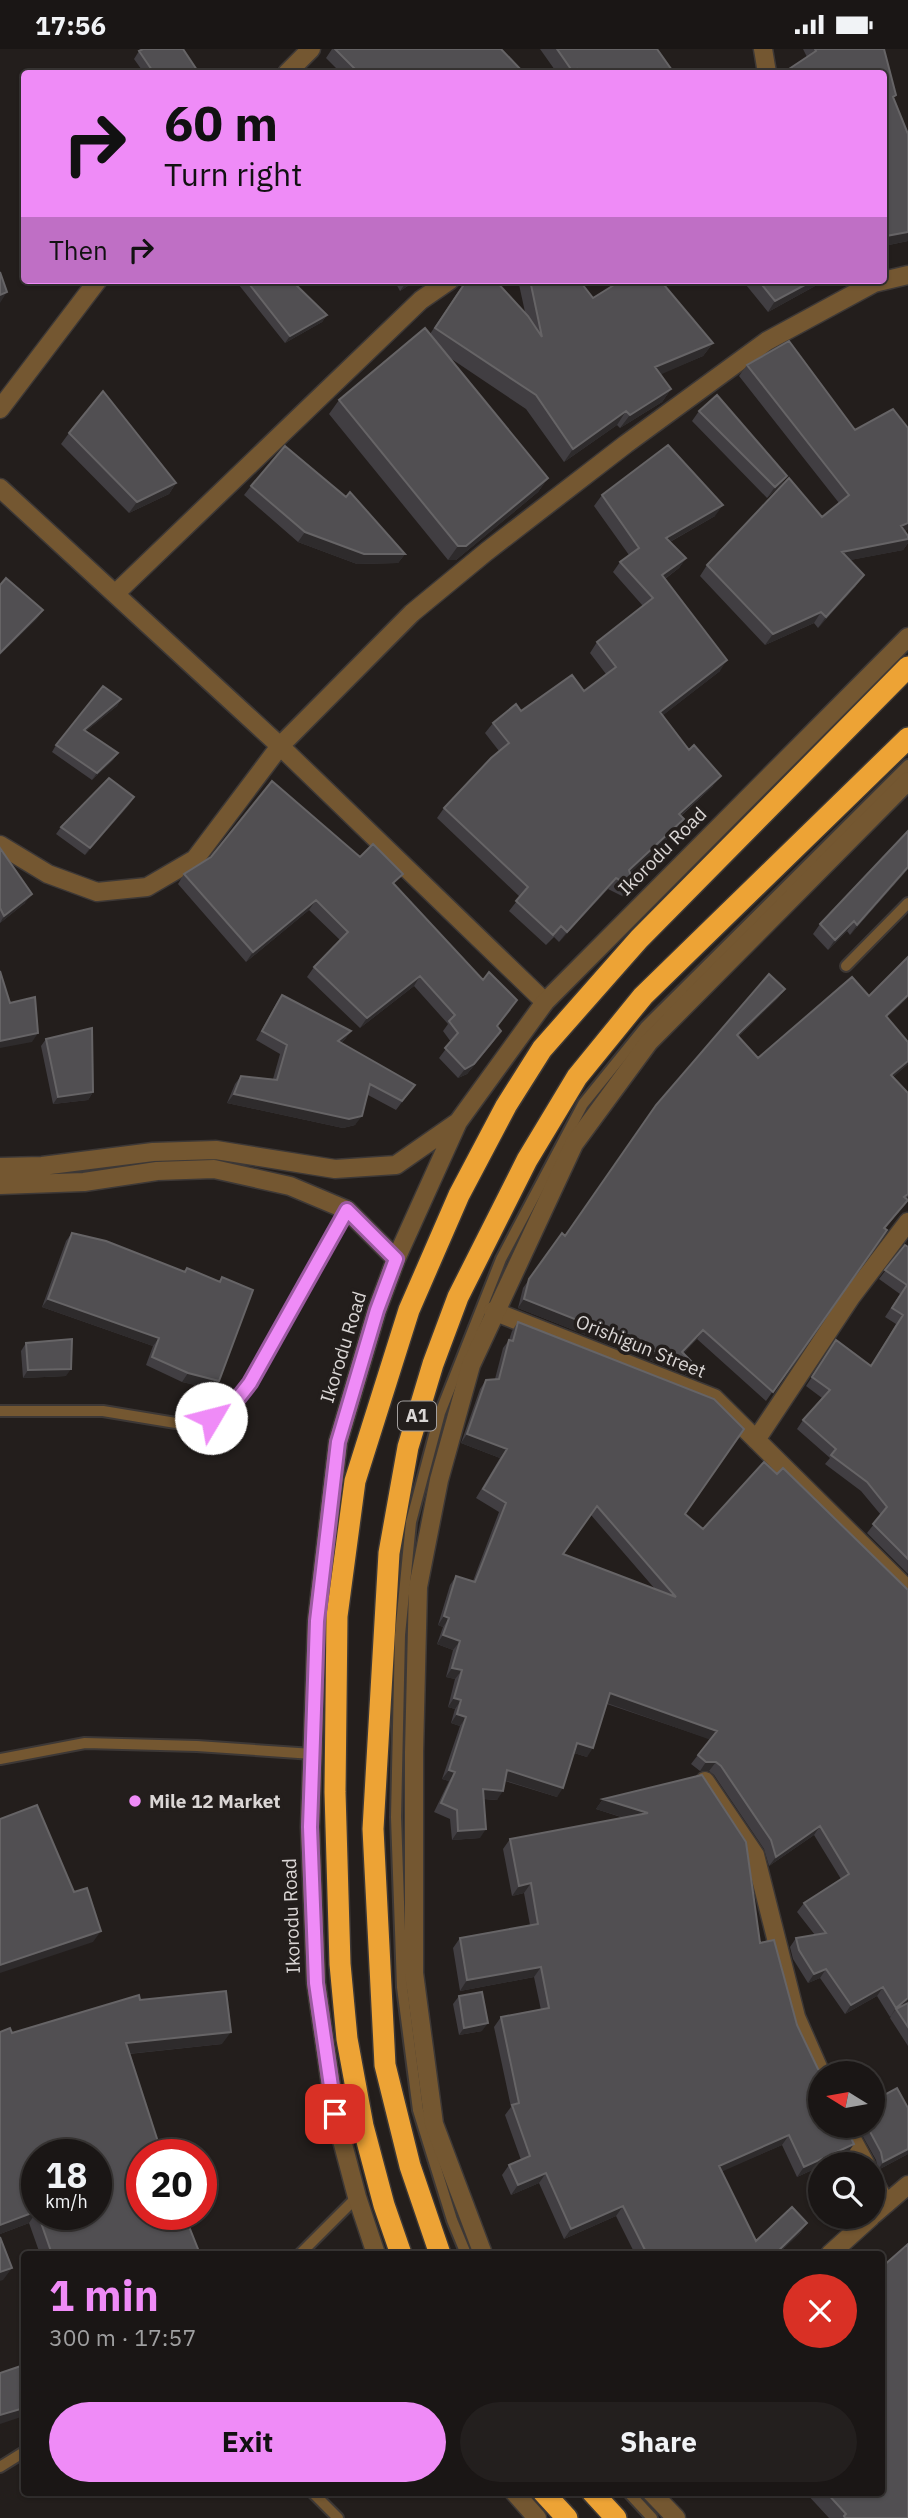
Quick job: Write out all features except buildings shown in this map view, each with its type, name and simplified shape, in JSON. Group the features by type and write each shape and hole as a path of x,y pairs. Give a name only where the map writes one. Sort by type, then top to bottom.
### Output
{"highway":[{"name":"A1","path":"400,2251 384,2205 363,2126 347,2039 340,1964 335,1792 337,1616 359,1468 409,1310 442,1233 506,1106 542,1049 639,939 903,670"},
{"name":"A1","path":"439,2251 410,2166 385,2065 373,1829 389,1553 408,1447 433,1364 458,1297 520,1173 577,1077 643,996 908,738"},
{"path":"547,2496 567,2518"},
{"path":"596,2496 616,2518"}],"street":[{"path":"290,70 311,49"},
{"path":"763,49 766,70"},
{"path":"887,280 908,275"},
{"path":"0,409 95,284"},
{"path":"116,593 421,300 444,284"},
{"path":"0,845 48,874 97,891 146,887 195,859 281,746 412,613 626,444 767,341 872,284"},
{"path":"0,488 281,746 545,1002"},
{"name":"Ikorodu Road","path":"375,2251 357,2197 335,2114 316,1983 310,1827 317,1621 338,1442 377,1310 396,1259 458,1122 545,1002 908,637"},
{"path":"481,2251 433,2124 414,1973 414,1752 418,1587 442,1468 471,1365 574,1144 649,1042 908,781"},
{"path":"0,1167 42,1166 153,1152 216,1150 335,1169 396,1165 458,1122"},
{"path":"0,1185 84,1182 158,1171 214,1169 290,1186 347,1210 396,1259"},
{"path":"756,1440 851,1297 908,1222"},
{"name":"Orishigun Street","path":"494,1311 714,1398 908,1590"},
{"path":"705,1781 755,1855 796,2017 815,2061"},
{"path":"885,2205 908,2185"},
{"path":"833,2251 858,2229"},
{"path":"518,2496 537,2518"},
{"path":"655,2496 676,2518"}],"lane":[{"path":"465,2251 452,2220 418,2110 402,1987 397,1843 400,1635 411,1522 440,1413 501,1259 583,1104 646,1027 908,765"},
{"path":"846,966 908,903"},
{"path":"0,1411 103,1411 194,1426 228,1411 250,1383 347,1210"},
{"path":"0,1759 85,1743 197,1746 313,1754"},
{"path":"303,2251 357,2197"},
{"path":"0,2467 21,2454"},
{"path":"316,2496 338,2518"},
{"path":"632,2496 652,2518"}],"place":[{"name":"Mile 12 Market","path":"135,1801"}],"route":[{"path":"211,1418 228,1411 250,1383 347,1210 396,1259 377,1310 338,1442 317,1621 310,1827 316,1983 335,2114"}]}
